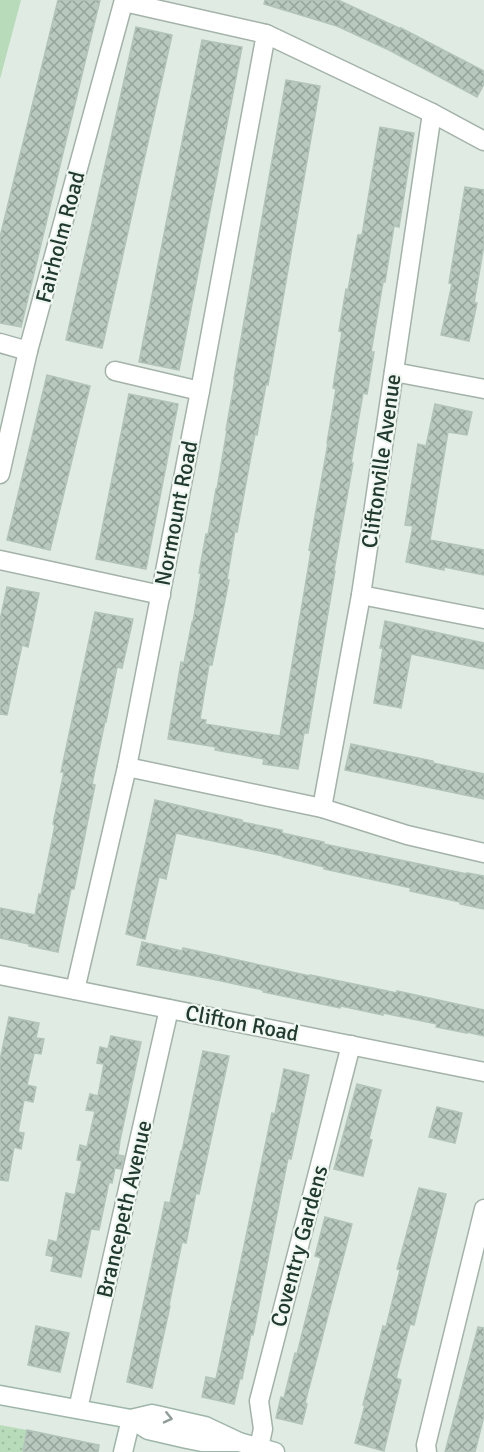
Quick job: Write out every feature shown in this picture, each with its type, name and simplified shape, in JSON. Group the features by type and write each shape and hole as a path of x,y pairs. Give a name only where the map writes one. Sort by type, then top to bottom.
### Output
{"street":[{"path":"124,1 266,34 432,113 484,141"},
{"name":"Fairholm Road","path":"0,474 28,351 124,1"},
{"name":"Normount Road","path":"75,990 127,767 266,34"},
{"name":"Cliftonville Avenue","path":"321,808 361,595 432,113"},
{"path":"0,342 28,351"},
{"path":"115,371 200,391"},
{"path":"394,372 484,389"},
{"path":"0,560 161,596"},
{"path":"361,595 484,619"},
{"path":"127,767 321,808 407,835 484,853"},
{"name":"Clifton Road","path":"0,975 484,1072"},
{"name":"Brancepeth Avenue","path":"80,1402 170,1009"},
{"name":"Coventry Gardens","path":"266,1443 259,1401 351,1045"},
{"path":"427,1452 426,1445 484,1209"},
{"path":"0,1395 80,1402 131,1419 148,1430 202,1442 266,1443"},
{"path":"123,1452 131,1419"}],"green space":[{"path":"0,0 21,0 0,79"},
{"path":"0,1425 27,1430 23,1452 0,1452"}],"building":[{"path":"58,0 100,0 21,327 0,323 0,237"},
{"path":"265,0 338,0 401,28 484,71 484,84 477,97 389,50 337,26 264,4"},
{"path":"136,27 172,35 102,348 66,340"},
{"path":"202,40 242,47 179,370 139,362"},
{"path":"286,80 320,86 268,385 266,384 257,435 255,434 237,532 235,531 227,580 229,580 212,665 209,665 200,719 206,720 205,724 280,736 336,389 333,388 342,332 339,331 358,235 362,235 380,127 414,133 399,227 394,226 385,282 383,282 371,352 374,352 367,394 363,393 308,733 304,733 298,769 263,764 264,759 215,750 216,747 168,739 181,662 184,663 193,622 206,534 208,535 217,489"},
{"path":"465,187 484,190 484,245 474,303 477,303 469,341 441,335 452,284 449,283"},
{"path":"47,375 90,386 50,550 7,540"},
{"path":"129,394 178,404 146,569 96,559"},
{"path":"435,404 472,412 467,435 448,432 430,540 484,550 484,575 406,562 413,526 405,525 418,444 426,446"},
{"path":"7,587 39,593 28,647 22,645 7,715 0,714 0,620"},
{"path":"95,612 133,619 122,668 117,667 92,784 95,785 74,889 71,889 58,952 0,938 0,908 35,915 55,825 53,824 64,772 61,772"},
{"path":"385,621 484,643 484,669 411,654 401,708 374,703"},
{"path":"351,744 484,774 484,799 345,770"},
{"path":"155,800 282,830 282,833 324,842 324,844 484,876 484,909 410,891 411,888 324,869 324,867 283,856 176,833 166,879 159,877 145,939 126,934"},
{"path":"142,942 182,951 183,948 310,976 397,993 397,991 484,1010 484,1036 436,1027 437,1024 341,1006 340,1008 212,979 137,965"},
{"path":"9,1017 39,1023 36,1038 44,1039 41,1054 34,1053 27,1085 36,1087 33,1102 24,1100 18,1132 24,1133 21,1149 14,1147 8,1181 0,1180 0,1060"},
{"path":"111,1036 141,1042 120,1140 118,1155 124,1156 121,1169 115,1168 112,1183 109,1182 99,1230 91,1229 81,1277 51,1271 54,1257 46,1255 49,1240 57,1242 66,1193 75,1195 82,1161 77,1160 80,1145 87,1147 95,1111 86,1110 90,1094 98,1096 104,1064 97,1063 100,1047 108,1049"},
{"path":"203,1051 229,1056 199,1194 196,1193 186,1243 182,1242 152,1388 127,1382 165,1202 170,1203"},
{"path":"284,1069 309,1075 291,1159 288,1158 253,1335 251,1334 242,1379 240,1378 234,1404 202,1397 206,1377 216,1379 272,1113 275,1114"},
{"path":"357,1084 381,1090 363,1176 334,1169"},
{"path":"437,1107 462,1113 455,1143 429,1137"},
{"path":"419,1188 446,1194 414,1325 410,1324 396,1378 401,1380 384,1451 355,1443 383,1326 386,1327 400,1270 397,1269"},
{"path":"325,1217 352,1224 305,1403 307,1404 302,1424 276,1418 281,1397 284,1398 295,1353 297,1354 321,1258 315,1256"},
{"path":"36,1326 69,1333 60,1372 28,1365"},
{"path":"478,1327 484,1328 484,1416 475,1452 445,1452"},
{"path":"27,1430 99,1445 98,1452 23,1452"}]}
